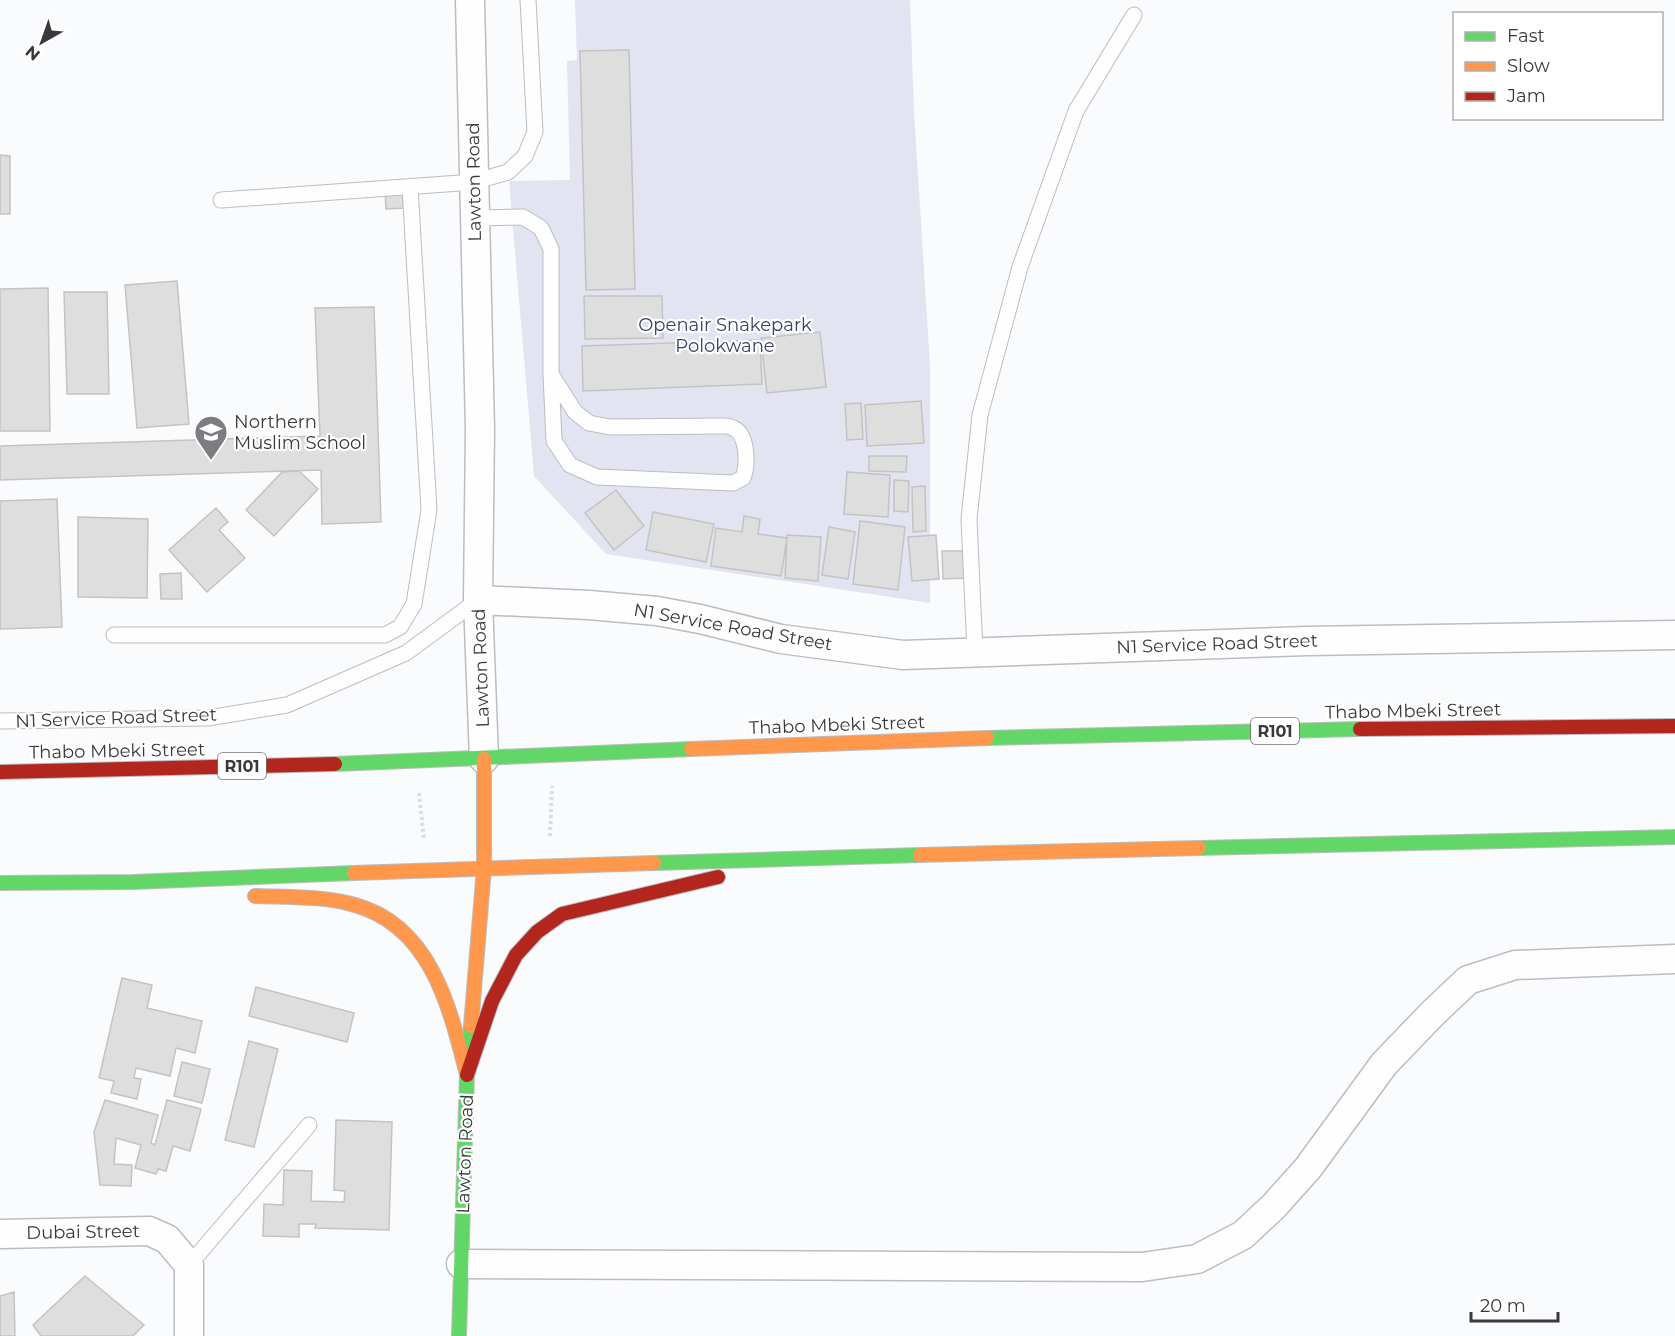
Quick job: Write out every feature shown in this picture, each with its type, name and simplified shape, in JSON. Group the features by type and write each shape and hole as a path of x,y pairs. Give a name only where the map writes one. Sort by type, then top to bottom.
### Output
{"main road":[{"name":"Thabo Mbeki Street","path":"0,772 415,762 875,741 1365,729 1675,726"},
{"name":"Lawton Road","path":"459,1336 467,1074 484,868 484,759"},
{"path":"0,883 134,882 484,868 1675,837"},
{"path":"467,1074 492,1000 516,955 537,932 562,914 659,889 796,860"},
{"path":"134,882 204,892"},
{"path":"238,896 284,897 358,905 392,921 420,948 439,978 452,1014 467,1074"}],"street":[{"name":"Lawton Road","path":"470,0 480,429 478,600 484,759"},
{"name":"N1 Service Road Street","path":"478,600 589,604 657,611 781,639 903,655 1307,641 1675,634"},
{"path":"461,1264 1142,1267 1197,1258 1243,1235 1274,1206 1308,1168 1384,1064 1468,980 1515,965 1675,958"},
{"name":"Dubai Street","path":"0,1234 149,1231 167,1239 189,1265"},
{"path":"189,1265 189,1336"}],"lane":[{"path":"221,200 474,182 508,172 525,156 535,132 528,0"},
{"path":"975,652 969,519 980,415 1020,267 1076,111 1134,15"},
{"path":"114,635 385,635 400,627 414,604 429,510 410,187"},
{"path":"475,218 523,217 541,228 551,249 551,374 554,441 570,465 597,477 733,483 743,478 747,468 743,436 734,428 723,426 610,427 589,423 575,412 551,374"},
{"name":"N1 Service Road Street","path":"0,721 208,718 287,705 406,653 478,600"},
{"path":"189,1265 309,1125"}],"path":[{"path":"549,867 552,756"},
{"path":"415,762 427,870"}],"green space":[{"name":"Openair Snakepark Polokwane","path":"575,0 910,0 914,112 930,365 930,603 606,554 534,476 509,181 570,180 567,61 577,60"}],"building":[{"path":"629,50 635,289 586,290 580,51"},
{"path":"0,155 10,156 10,214 0,214"},
{"path":"404,191 405,208 386,209 385,192"},
{"path":"177,281 189,424 137,428 125,285"},
{"path":"48,288 50,431 0,431 0,289"},
{"path":"64,292 107,292 109,394 67,394"},
{"path":"584,296 662,296 663,338 585,339"},
{"path":"374,307 381,522 322,524 321,470 0,480 0,446 320,436 315,308"},
{"path":"820,332 826,387 767,393 761,338"},
{"path":"760,340 762,384 583,391 582,346"},
{"path":"921,401 924,443 867,446 865,405"},
{"path":"861,403 863,439 847,440 845,404"},
{"path":"869,456 907,456 906,472 869,471"},
{"path":"299,471 318,489 274,536 246,510 282,472"},
{"path":"847,472 890,475 888,517 844,514"},
{"path":"894,480 909,481 908,512 894,511"},
{"path":"925,486 926,531 913,532 912,487"},
{"path":"616,490 644,526 614,550 585,513"},
{"path":"57,499 62,627 0,629 0,501"},
{"path":"216,508 228,522 219,530 245,558 207,592 169,550"},
{"path":"653,512 714,524 706,562 646,550"},
{"path":"744,516 760,519 758,534 787,538 781,576 711,566 716,528 742,532"},
{"path":"78,517 148,519 147,598 78,597"},
{"path":"860,521 905,527 898,590 853,584"},
{"path":"829,527 855,532 848,579 822,575"},
{"path":"787,535 821,537 818,581 785,578"},
{"path":"936,535 939,579 912,581 908,537"},
{"path":"942,551 964,551 966,578 943,579"},
{"path":"181,573 182,599 161,599 160,574"},
{"path":"122,978 152,985 147,1008 202,1021 195,1053 176,1048 170,1076 136,1068 134,1078 141,1079 137,1099 111,1093 114,1081 99,1078"},
{"path":"256,987 354,1013 347,1042 249,1016"},
{"path":"249,1041 278,1049 254,1147 225,1140"},
{"path":"182,1062 210,1069 202,1103 174,1096"},
{"path":"105,1100 158,1115 151,1143 155,1145 167,1100 201,1109 190,1151 173,1146 166,1171 158,1169 156,1174 135,1168 141,1145 116,1138 114,1164 132,1165 131,1186 100,1185 94,1132"},
{"path":"336,1120 392,1122 389,1230 315,1228 316,1224 299,1224 299,1237 263,1236 264,1204 283,1205 284,1170 312,1171 311,1201 344,1202 345,1191 334,1190"},
{"path":"85,1276 144,1325 133,1336 41,1336 33,1325"},
{"path":"14,1292 15,1336 0,1336 0,1296"}],"traffic: fast":[{"path":"987,738 1360,729"},
{"path":"335,764 691,749"},
{"path":"1199,848 1675,837"},
{"path":"654,863 920,855"},
{"path":"0,883 133,882 354,873"},
{"path":"459,1336 467,1075 471,1026"}],"traffic: slow":[{"path":"691,749 987,738"},
{"path":"471,1026 484,868 484,759"},
{"path":"920,855 1199,848"},
{"path":"354,873 654,863"},
{"path":"255,896 343,902 381,916 402,931 419,950 444,997 467,1075"}],"traffic: jam":[{"path":"1360,729 1675,726"},
{"path":"0,772 335,764"},
{"path":"467,1075 492,1001 516,955 537,932 562,914 718,877"}],"place":[{"name":"Northern Muslim School","path":"211,461"}]}
